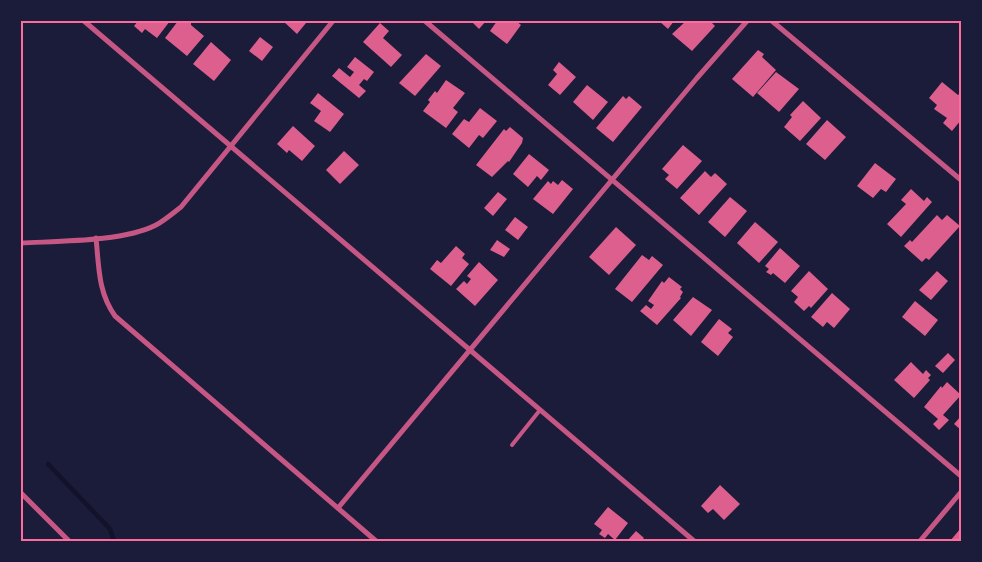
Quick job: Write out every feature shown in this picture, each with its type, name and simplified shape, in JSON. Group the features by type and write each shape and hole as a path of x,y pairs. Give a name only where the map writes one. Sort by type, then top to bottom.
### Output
{"street":[{"path":"84,21 694,541"},
{"path":"21,243 96,238 134,233 156,225 181,207 333,21"},
{"path":"425,21 961,476"},
{"path":"338,508 697,78 747,21"},
{"path":"772,21 961,180"},
{"path":"96,238 100,288 106,304 115,316 376,541"},
{"path":"920,541 961,492"},
{"path":"21,493 69,541"}],"lane":[{"path":"512,444 540,410"}],"building":[{"path":"138,21 170,21 157,38 145,29 142,33 134,26"},
{"path":"178,21 191,21 191,25 204,36 187,56 165,38"},
{"path":"283,21 304,21 306,23 297,34"},
{"path":"471,21 486,21 479,29"},
{"path":"497,21 516,21 521,25 507,44 490,31"},
{"path":"659,21 674,21 668,29"},
{"path":"686,21 710,21 715,26 692,51 672,34"},
{"path":"380,23 389,31 383,38 402,55 391,67 363,42"},
{"path":"260,37 273,47 262,61 249,51"},
{"path":"211,42 231,60 214,81 193,64"},
{"path":"758,50 764,54 762,57 776,70 753,97 732,79"},
{"path":"426,54 441,66 415,96 399,83"},
{"path":"355,57 374,72 367,81 364,79 359,85 366,91 359,98 332,76 339,68 350,77 354,72 347,67"},
{"path":"559,62 576,77 560,95 548,85 557,74 553,70"},
{"path":"776,72 799,89 779,112 757,93"},
{"path":"446,80 465,93 453,108 458,112 446,128 423,111 430,102 428,100 435,91 437,93"},
{"path":"942,82 958,95 961,92 961,120 952,131 943,123 947,118 934,109 937,105 929,98"},
{"path":"587,85 608,102 593,120 573,102"},
{"path":"318,93 344,114 330,132 314,121 321,111 310,103"},
{"path":"623,96 626,99 629,96 642,107 613,142 596,128"},
{"path":"803,101 821,118 800,141 784,127 792,117 790,115"},
{"path":"480,108 497,121 483,138 479,135 469,148 452,134 464,119 469,122"},
{"path":"827,120 846,137 825,160 806,144"},
{"path":"293,126 315,146 302,161 289,150 287,153 277,144"},
{"path":"510,127 523,138 522,143 509,162 492,177 476,165 504,129 506,131"},
{"path":"683,145 702,161 677,189 665,179 669,175 662,169"},
{"path":"344,151 359,165 340,184 326,170"},
{"path":"529,154 549,170 541,180 537,176 528,187 513,174"},
{"path":"875,163 896,179 886,192 881,189 873,198 857,186"},
{"path":"705,171 711,177 715,173 727,184 699,215 680,198"},
{"path":"562,180 573,189 553,214 533,199 548,181 551,184 553,181 558,185"},
{"path":"911,189 924,201 927,197 932,202 901,237 887,224 906,204 901,200"},
{"path":"498,192 507,199 493,216 484,208"},
{"path":"730,197 747,211 725,237 708,222"},
{"path":"937,215 942,220 947,215 960,226 929,260 926,258 922,262 904,246 910,240 912,242"},
{"path":"515,217 528,227 518,240 505,230"},
{"path":"755,222 778,242 759,263 737,243"},
{"path":"616,227 636,245 609,275 589,257"},
{"path":"497,240 510,249 504,257 490,250"},
{"path":"456,246 465,254 462,258 469,264 451,286 430,269 437,260 441,263"},
{"path":"780,248 800,266 785,283 773,273 771,275 766,272 769,269 765,266"},
{"path":"642,255 649,260 652,256 663,265 632,302 615,289"},
{"path":"479,262 498,280 475,306 456,289 464,281 467,284 471,279 467,276"},
{"path":"809,271 828,289 811,308 809,306 804,311 794,302 798,297 791,291"},
{"path":"937,271 948,281 931,300 919,290"},
{"path":"669,277 682,287 680,289 683,292 681,298 657,325 640,311 646,305 651,309 654,305 648,301 662,281 664,283"},
{"path":"832,293 850,309 834,328 827,322 823,327 811,317"},
{"path":"693,297 712,310 691,336 673,320"},
{"path":"915,301 938,320 925,336 902,317"},
{"path":"719,319 732,329 728,333 733,337 718,356 701,342"},
{"path":"948,353 955,360 943,373 935,366"},
{"path":"911,362 923,374 926,370 931,375 928,378 930,380 914,398 894,380"},
{"path":"947,382 961,395 943,415 949,420 939,430 933,424 938,419 924,407 941,386 942,388"},
{"path":"961,416 961,430 954,424"},
{"path":"720,485 740,504 724,520 713,509 708,513 701,506"},
{"path":"608,507 628,523 615,540 608,534 605,538 599,534 602,530 594,524"},
{"path":"961,528 961,541 950,541"},
{"path":"636,531 644,538 641,541 627,541"}],"waterway":[{"path":"48,464 110,529 114,541"}]}
